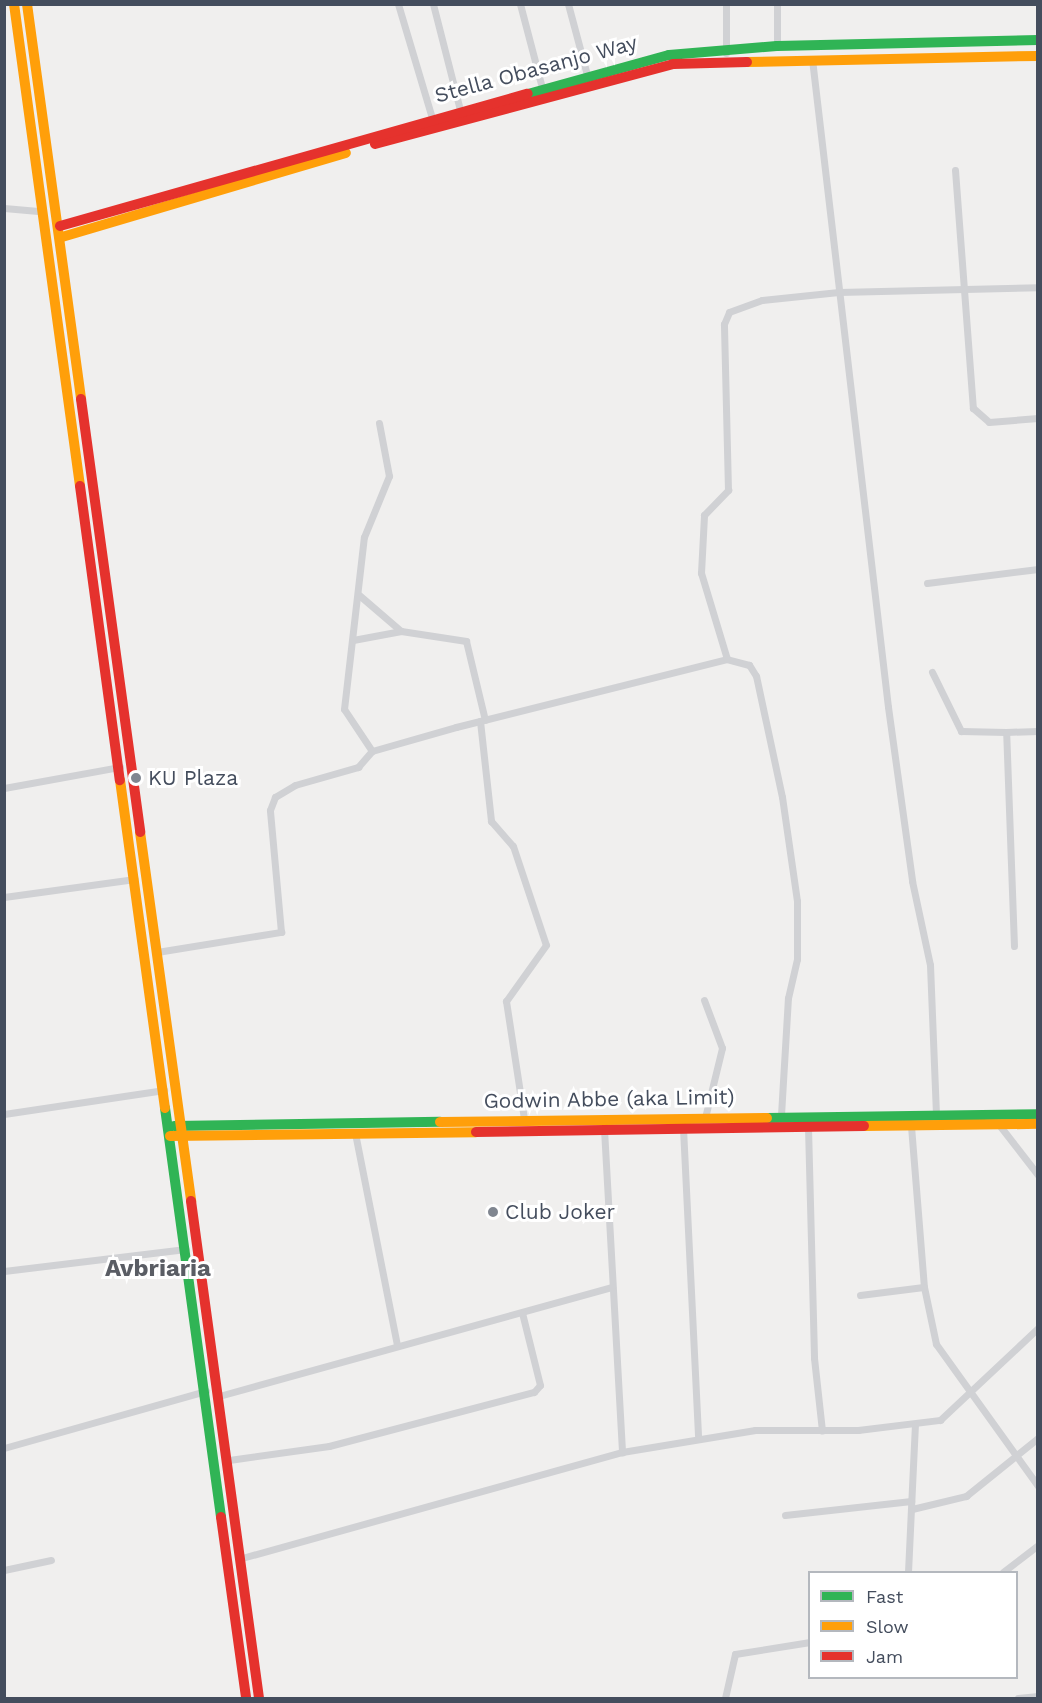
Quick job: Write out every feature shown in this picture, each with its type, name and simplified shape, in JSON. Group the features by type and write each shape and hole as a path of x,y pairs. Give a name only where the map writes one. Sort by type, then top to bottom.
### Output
{"main road":[{"path":"14,4 116,767 135,879 207,1391 246,1698"},
{"path":"27,4 62,237 133,765 141,860 157,952 229,1460 259,1698"},
{"name":"Stella Obasanjo Way","path":"60,226 460,110 669,55 726,54 777,46 1038,39"},
{"path":"62,237 502,107 653,68 726,54 812,57 1038,56"},
{"name":"Godwin Abbe (aka Limit)","path":"181,1131 525,1119 705,1118 781,1115 936,1114 1021,1119 1038,1124"},
{"name":"Godwin Abbe (aka Limit)","path":"181,1131 355,1133 1000,1126 1038,1114"},
{"path":"169,1131 181,1131"}],"street":[{"path":"398,4 432,118"},
{"path":"433,4 460,110"},
{"path":"520,4 542,88"},
{"path":"568,4 587,75"},
{"path":"726,4 726,54"},
{"path":"777,4 777,46"},
{"path":"812,57 912,881 930,965 936,1114"},
{"path":"955,170 966,291 973,408 989,422 1038,418"},
{"path":"4,208 41,212"},
{"path":"727,659 700,573 704,515 729,490 724,324 729,312 762,300 839,292 966,291 1038,287"},
{"path":"372,751 344,709 364,537 389,476 379,423"},
{"path":"927,583 1038,569"},
{"path":"359,595 401,631"},
{"path":"353,640 401,631 466,641 483,720 491,821 513,846 546,945 506,1001 525,1119"},
{"path":"157,952 280,932 270,810 275,797 295,785 358,767 372,751 483,720 727,659 749,665 756,676 797,901 781,1115"},
{"path":"932,672 961,731 1038,731"},
{"path":"1006,732 1014,946"},
{"path":"4,788 133,765"},
{"path":"4,897 135,879"},
{"path":"704,1000 722,1048 705,1118"},
{"path":"4,1114 164,1090"},
{"path":"911,1126 924,1287 936,1344 968,1395 1038,1486"},
{"path":"1000,1126 1038,1175"},
{"path":"808,1127 814,1358 822,1431"},
{"path":"683,1128 698,1438"},
{"path":"604,1129 622,1452"},
{"path":"355,1133 397,1345"},
{"path":"4,1271 186,1250"},
{"path":"219,1396 612,1287"},
{"path":"860,1295 924,1287"},
{"path":"229,1460 328,1446 534,1392 540,1385 522,1313"},
{"path":"242,1558 622,1452 755,1430 822,1431 915,1425 940,1420 1038,1328"},
{"path":"4,1448 207,1391"},
{"path":"908,1571 915,1425"},
{"path":"785,1515 912,1505 966,1496 1038,1438"},
{"path":"1004,1571 1038,1545"},
{"path":"4,1570 51,1560"},
{"path":"725,1698 735,1654 808,1642"},
{"path":"1018,1698 1038,1696"}],"traffic: fast":[{"path":"528,94 669,55 777,46 1038,40"},
{"path":"165,1108 221,1517"},
{"path":"767,1118 1038,1114"},
{"path":"174,1126 440,1122"}],"traffic: slow":[{"path":"14,4 80,486"},
{"path":"27,4 81,399"},
{"path":"747,62 1038,56"},
{"path":"62,237 346,153"},
{"path":"120,780 165,1108"},
{"path":"140,832 191,1201"},
{"path":"440,1122 767,1118"},
{"path":"864,1126 1038,1124"},
{"path":"170,1136 476,1132"}],"traffic: jam":[{"path":"375,144 673,64 747,62"},
{"path":"60,226 528,94"},
{"path":"81,399 140,832"},
{"path":"80,486 120,780"},
{"path":"476,1132 864,1126"},
{"path":"191,1201 259,1698"},
{"path":"221,1517 246,1698"}],"place":[{"name":"KU Plaza","path":"136,778"},
{"name":"Club Joker","path":"493,1212"}],"district":[{"name":"Avbriaria","path":"158,1269"}]}
